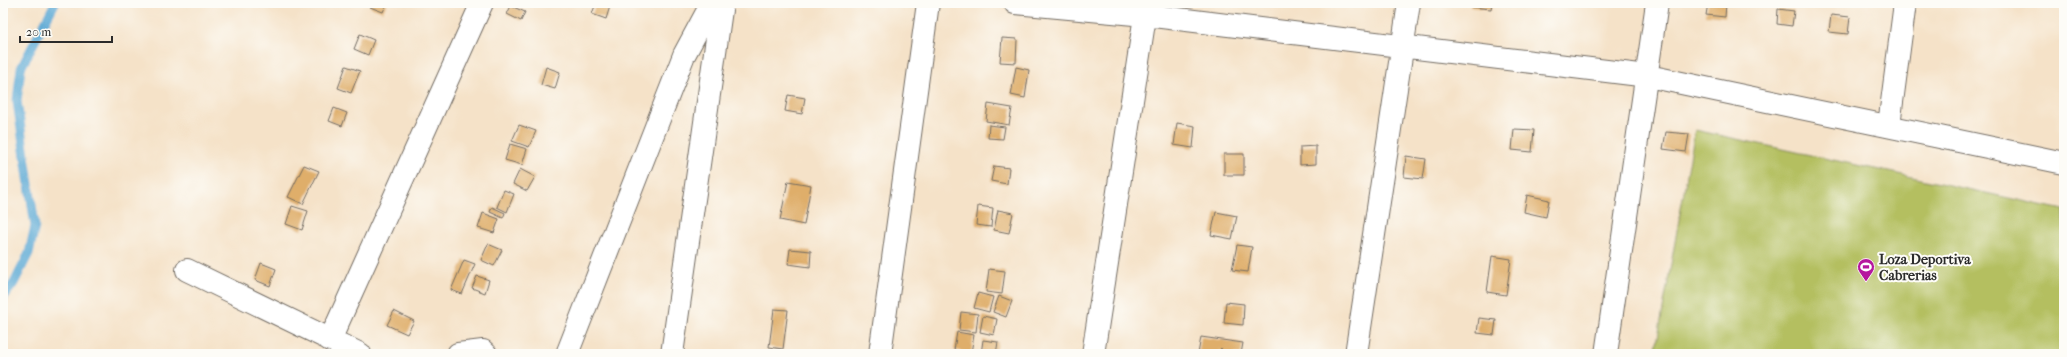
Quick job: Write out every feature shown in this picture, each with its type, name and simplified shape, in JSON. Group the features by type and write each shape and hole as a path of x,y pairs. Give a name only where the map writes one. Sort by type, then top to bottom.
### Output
{"street":[{"path":"330,340 482,3"},
{"path":"567,354 684,55 712,3"},
{"path":"672,354 722,3"},
{"path":"880,354 928,3"},
{"path":"1014,3 1146,9 1403,46 1648,76 1889,125 2064,163"},
{"path":"1356,354 1409,3"},
{"path":"1606,354 1648,76 1657,3"},
{"path":"1889,125 1905,3"},
{"path":"1093,354 1146,9"},
{"path":"187,270 360,354"},
{"path":"458,354 484,351 486,354"}],"green space":[{"name":"Loza Deportiva Cabrerias","path":"1695,130 2064,210 2064,354 1655,354"}],"building":[{"path":"371,3 387,3 383,12 370,7"},
{"path":"596,3 611,3 606,19 592,14"},
{"path":"1471,3 1492,3 1491,9 1470,7"},
{"path":"1708,3 1726,3 1725,17 1706,15"},
{"path":"511,6 525,12 521,21 507,14"},
{"path":"1778,9 1794,11 1792,26 1777,24"},
{"path":"1831,15 1850,17 1848,34 1829,32"},
{"path":"360,34 374,40 368,55 354,49"},
{"path":"1002,38 1017,39 1016,63 1000,62"},
{"path":"346,66 360,71 351,93 338,88"},
{"path":"546,67 560,72 555,89 541,85"},
{"path":"1016,67 1029,70 1025,98 1011,95"},
{"path":"788,95 805,98 802,114 785,111"},
{"path":"988,104 1012,108 1009,125 986,121"},
{"path":"334,108 347,113 342,126 329,121"},
{"path":"1177,123 1195,126 1193,148 1174,145"},
{"path":"519,125 536,131 529,147 512,141"},
{"path":"989,125 1005,127 1003,139 988,138"},
{"path":"1514,129 1534,130 1532,152 1512,150"},
{"path":"1666,132 1689,134 1686,152 1663,149"},
{"path":"510,144 527,149 522,165 505,160"},
{"path":"1316,146 1316,164 1300,165 1300,147"},
{"path":"1224,154 1244,154 1244,175 1224,175"},
{"path":"1406,156 1426,159 1423,179 1404,177"},
{"path":"304,165 319,171 303,204 288,197"},
{"path":"994,166 1009,168 1007,184 991,181"},
{"path":"520,169 535,177 527,191 513,184"},
{"path":"788,181 811,185 804,225 780,220"},
{"path":"504,190 514,194 507,212 497,207"},
{"path":"1527,195 1549,200 1546,217 1524,212"},
{"path":"292,206 308,211 302,230 286,224"},
{"path":"978,206 993,208 991,227 976,225"},
{"path":"492,207 505,213 503,218 490,212"},
{"path":"998,210 1013,213 1009,233 994,230"},
{"path":"1216,212 1237,216 1232,239 1211,235"},
{"path":"483,213 499,219 494,233 478,228"},
{"path":"488,244 502,250 494,266 481,260"},
{"path":"1237,245 1252,247 1248,272 1232,270"},
{"path":"790,249 811,251 810,267 788,264"},
{"path":"1492,256 1511,259 1506,295 1487,292"},
{"path":"464,260 475,264 462,294 451,290"},
{"path":"261,263 276,269 270,286 255,280"},
{"path":"989,269 1005,271 1002,294 986,292"},
{"path":"477,276 489,280 485,293 472,288"},
{"path":"978,293 993,297 989,312 974,308"},
{"path":"999,296 1012,301 1006,317 993,312"},
{"path":"1226,302 1244,304 1243,325 1224,323"},
{"path":"774,309 788,310 783,349 769,347"},
{"path":"394,311 414,321 407,334 387,325"},
{"path":"961,312 978,314 976,332 959,330"},
{"path":"983,316 997,319 994,335 980,332"},
{"path":"1479,318 1496,320 1494,335 1477,333"},
{"path":"957,332 974,335 971,353 954,350"},
{"path":"1201,337 1243,343 1241,354 1221,354 1221,348 1220,354 1198,354"},
{"path":"983,340 998,342 996,354 981,354"}],"waterway":[{"path":"3,298 14,283 29,253 35,226 17,101 21,68 55,3"}],"place":[{"name":"Loza Deportiva Cabrerias","path":"1866,282"}]}
